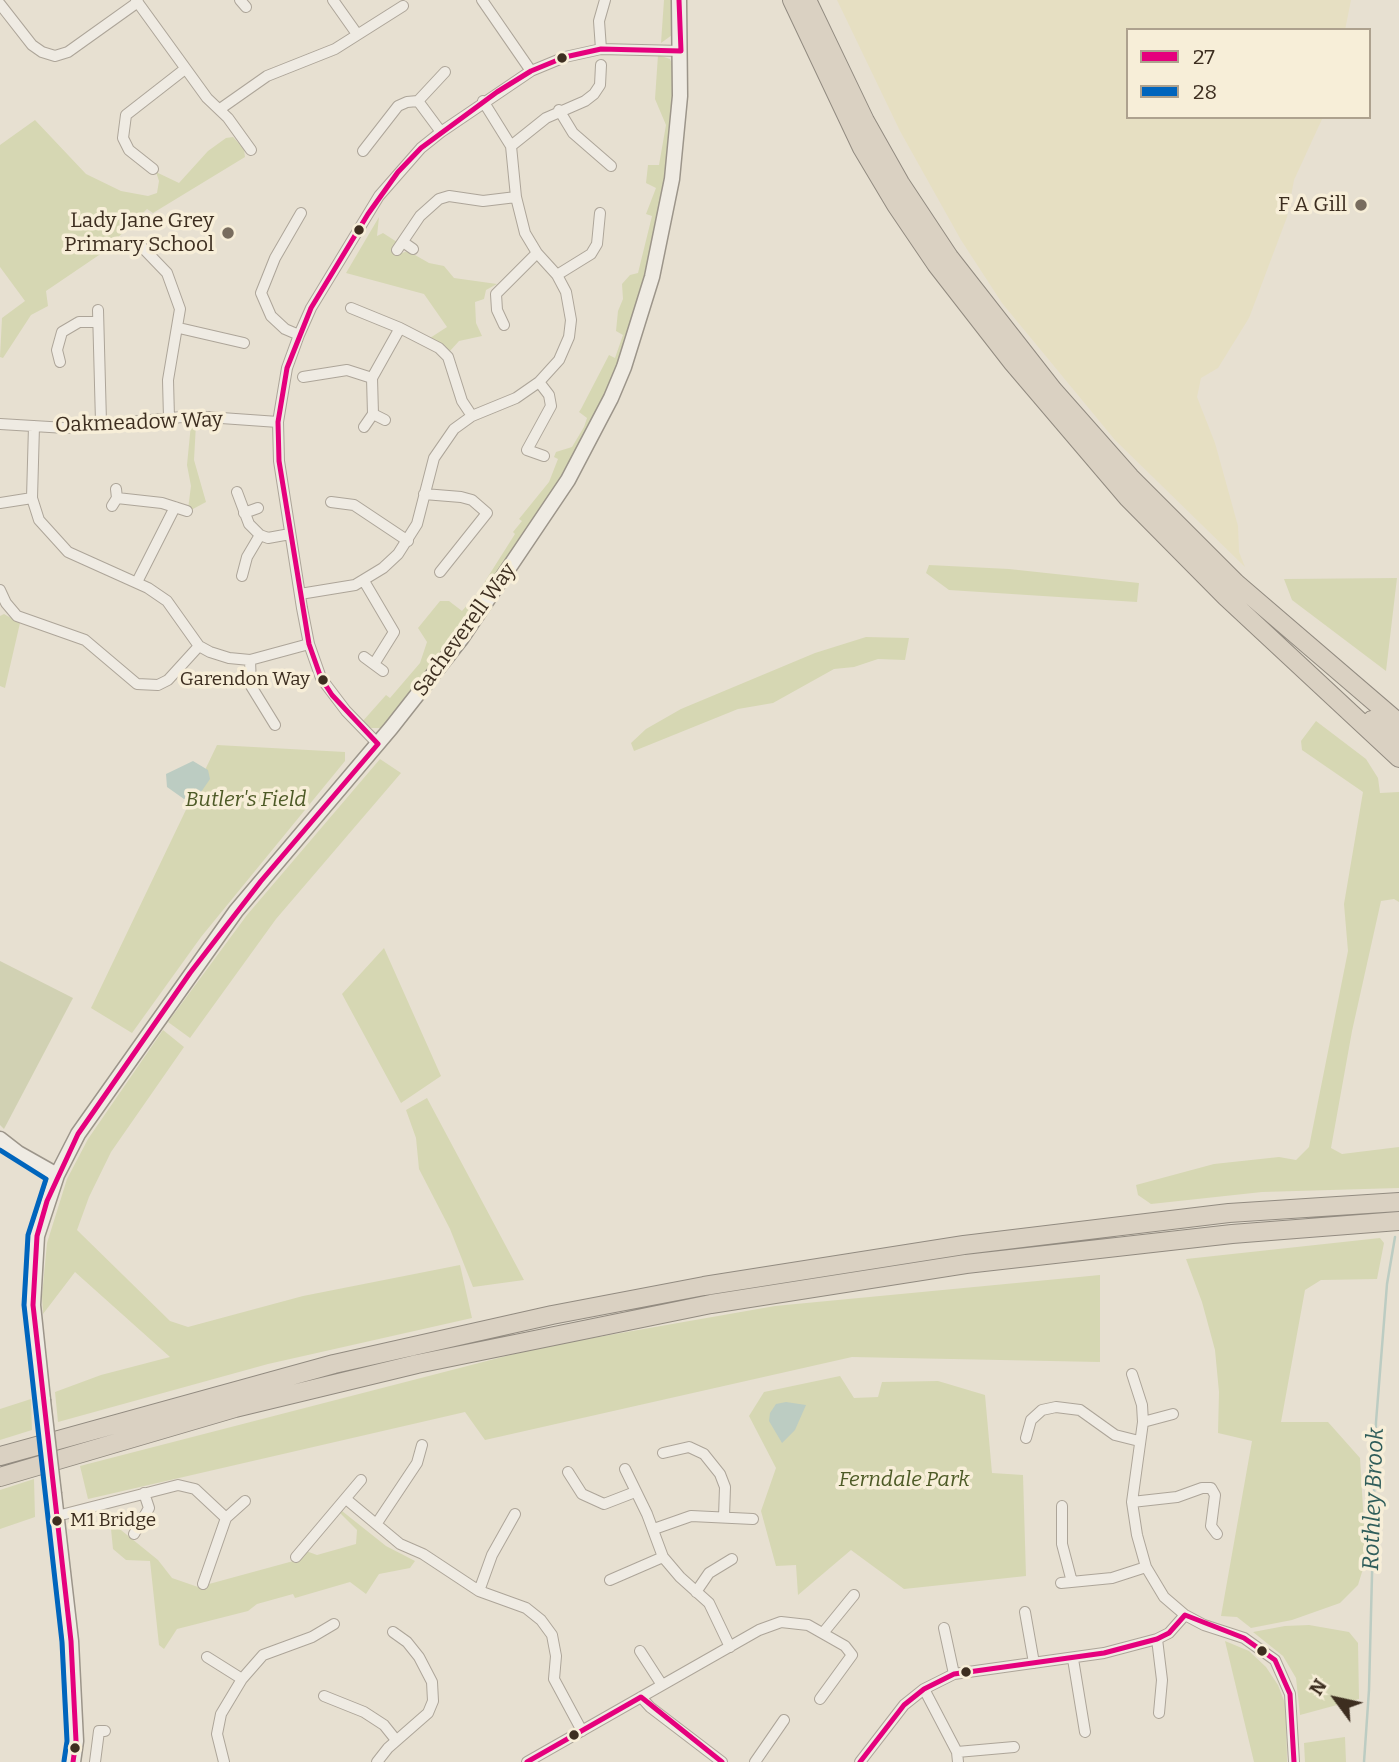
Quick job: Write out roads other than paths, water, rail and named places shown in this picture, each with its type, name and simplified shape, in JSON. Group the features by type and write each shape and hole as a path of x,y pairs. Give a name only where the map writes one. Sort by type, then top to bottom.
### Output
{"highway":[{"path":"792,0 862,148 923,244 983,325 1128,498 1226,597 1399,758"},
{"path":"807,0 865,121 900,183 949,257 1053,390 1130,477 1236,583 1399,723"},
{"path":"1306,645 1399,709"},
{"path":"1297,663 1399,741"},
{"path":"0,1457 334,1364 552,1315 704,1286 964,1245 1229,1213 1399,1202"},
{"path":"0,1477 235,1408 417,1364 610,1323 966,1264 1306,1227 1399,1221"}],"street":[{"path":"334,0 356,34"},
{"path":"482,0 531,71"},
{"name":"Sacheverell Way","path":"73,1762 76,1741 71,1642 35,1344 33,1287 37,1236 57,1175 78,1134 213,942 261,881 378,744 494,593 568,480 611,398 639,322 663,228 677,138 681,51 679,0"},
{"path":"0,4 32,45 55,56 68,52 137,1 206,98 220,109 251,150"},
{"path":"601,49 599,21 602,1"},
{"path":"220,109 267,76 335,48 403,6"},
{"path":"378,744 332,695 321,678 309,644 279,461 278,422 287,368 299,335 311,308 379,196 414,156 441,132 531,71 565,57 601,49 681,51"},
{"path":"153,169 142,161 123,138 127,115 185,69"},
{"path":"363,152 398,106 418,101 445,72"},
{"path":"511,146 559,110 586,101 600,85 604,72"},
{"path":"418,101 441,132"},
{"path":"300,594 355,585 383,568 408,541 417,524 434,458 454,429 472,416 516,398 539,382 559,360 569,337 570,304 557,275 537,253 524,233 516,197 511,146 484,101"},
{"path":"559,110 573,133 607,154 611,166"},
{"path":"224,135 234,126"},
{"path":"134,171 142,161"},
{"path":"413,249 400,246 429,205 439,198 449,196 483,201 516,197"},
{"path":"299,335 285,329 271,316 261,293 275,258 302,213"},
{"path":"557,275 591,254 597,244 599,219 586,222"},
{"path":"149,249 173,282 180,309 169,380 169,418"},
{"path":"505,325 497,310 496,294 537,253"},
{"path":"351,308 365,319 400,328 439,348 448,357 462,401 472,416"},
{"path":"98,310 101,422"},
{"path":"60,362 58,341 68,326 79,322 97,322"},
{"path":"179,328 244,340 243,355"},
{"path":"363,428 373,414 372,378 400,328"},
{"path":"44,352 57,351"},
{"path":"310,380 347,370 372,378"},
{"path":"539,382 550,395 551,407 527,450 544,456"},
{"path":"373,414 385,420"},
{"name":"Oakmeadow Way","path":"0,424 66,428 101,422 169,418 278,422"},
{"path":"34,426 32,498 40,520 68,552 137,582 167,601 199,646 229,658 250,660 309,644"},
{"path":"237,492 253,531 268,538 290,534"},
{"path":"424,494 461,496 472,500 487,513 440,572"},
{"path":"0,503 32,498"},
{"path":"115,498 162,503 187,512"},
{"path":"331,502 356,501 408,541"},
{"path":"137,582 175,507"},
{"path":"244,513 258,508"},
{"path":"242,576 247,557 260,535"},
{"path":"364,581 394,632 374,664"},
{"path":"0,590 3,605 26,620 85,640 137,684 158,685 168,680 199,646"},
{"path":"364,657 383,671"},
{"path":"250,660 251,685 275,725"},
{"path":"268,714 278,707"},
{"path":"0,1139 18,1153 57,1175"},
{"path":"1132,1374 1142,1405 1143,1422 1132,1502 1146,1567 1164,1597 1185,1615 1204,1625 1244,1638 1275,1660 1290,1694 1294,1762"},
{"path":"1026,1438 1031,1420 1042,1410 1056,1407 1080,1410 1115,1435 1139,1441"},
{"path":"1143,1422 1173,1414"},
{"path":"377,1523 417,1463 422,1445"},
{"path":"663,1453 689,1447 704,1454 720,1474 725,1487 724,1517"},
{"path":"625,1469 654,1529 663,1557 709,1603 730,1647"},
{"path":"568,1472 582,1494 604,1504 635,1492"},
{"path":"296,1557 361,1480"},
{"path":"57,1516 178,1485 195,1489 226,1518"},
{"path":"1132,1502 1177,1497 1202,1488 1211,1489 1215,1495 1211,1526 1217,1534"},
{"path":"134,1534 149,1508 144,1493"},
{"path":"346,1499 400,1544 423,1554 479,1591 526,1608 541,1620 552,1635 556,1656 554,1679 582,1731"},
{"path":"203,1584 226,1518 246,1501"},
{"path":"1062,1506 1062,1544 1072,1582"},
{"path":"479,1591 492,1555 515,1514"},
{"path":"654,1529 691,1516 752,1519"},
{"path":"610,1580 663,1557"},
{"path":"696,1592 709,1573 732,1559"},
{"path":"1061,1583 1112,1578 1146,1567"},
{"path":"824,1633 854,1595"},
{"path":"1024,1612 1034,1663"},
{"path":"860,1762 870,1757 904,1705 924,1689 954,1674 1073,1659 1157,1639 1169,1633 1185,1615"},
{"path":"527,1762 641,1696 781,1622 808,1625 845,1646 852,1655 820,1699"},
{"path":"224,1762 217,1734 220,1714 242,1679 263,1655 313,1642 334,1625"},
{"path":"944,1628 954,1674"},
{"path":"377,1762 396,1740 428,1713 433,1701 432,1682 419,1657 407,1642 393,1632"},
{"path":"1157,1639 1166,1698 1159,1713"},
{"path":"640,1651 662,1685"},
{"path":"207,1657 242,1679"},
{"path":"1073,1659 1085,1732"},
{"path":"924,1689 958,1757 1014,1747"},
{"path":"324,1696 364,1712 384,1726 396,1740"},
{"path":"641,1696 650,1707 722,1762"},
{"path":"755,1762 784,1720"},
{"path":"95,1762 99,1731 105,1731"},
{"path":"538,1755 548,1762"}],"waterway":[{"name":"Rothley Brook","path":"1364,1762 1369,1690 1376,1422 1387,1284 1395,1237"}],"place":[{"name":"F A Gill","path":"1361,205"},
{"name":"Lady Jane Grey Primary School","path":"228,233"},
{"name":"Garendon Way","path":"323,680"},
{"name":"M1 Bridge","path":"57,1521"}],"park label":[{"name":"Butler's Field","path":"246,800"},
{"name":"Ferndale Park","path":"904,1480"}]}
